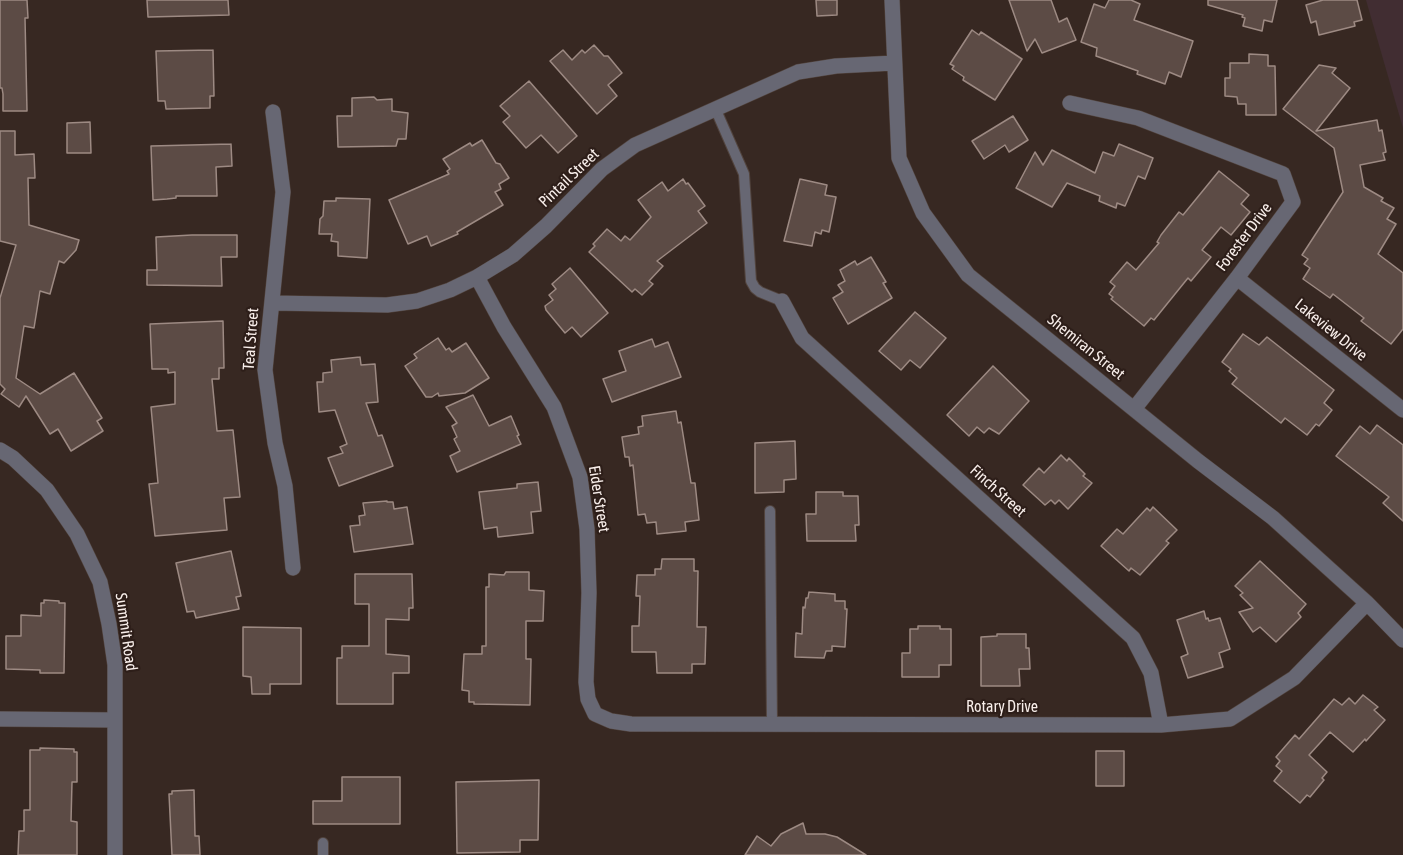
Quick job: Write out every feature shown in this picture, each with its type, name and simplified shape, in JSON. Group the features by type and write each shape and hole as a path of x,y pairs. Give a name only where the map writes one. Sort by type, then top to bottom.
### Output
{"street":[{"name":"Shemiran Street","path":"892,0 899,158 923,213 968,275 1198,461 1273,518 1367,603 1403,640"},
{"name":"Pintail Street","path":"272,303 387,305 417,301 450,290 513,255 546,226 602,169 635,145 798,72 836,66 894,63"},
{"name":"Forester Drive","path":"1070,103 1138,118 1283,174 1293,202 1237,278 1134,409"},
{"name":"Teal Street","path":"273,112 283,192 265,370 275,443 285,486 293,568"},
{"name":"Eider Street","path":"477,277 504,327 554,407 580,477 588,540 586,682 588,699 595,714"},
{"name":"Lakeview Drive","path":"1237,278 1403,410"},
{"name":"Finch Street","path":"782,301 802,338 1132,638 1151,673 1161,725"},
{"name":"Summit Road","path":"0,450 13,458 47,489 77,534 100,582 110,624 115,665 115,855"},
{"name":"Rotary Drive","path":"595,714 611,722 631,724 1161,725 1230,719 1294,678 1367,603"},
{"path":"0,719 114,720"}],"lane":[{"path":"715,108 744,174 751,281 754,288 760,292 782,301"},
{"path":"770,511 772,724"},
{"path":"323,843 323,855"}],"shaded area":[{"path":"1366,0 1403,0 1403,128"}],"building":[{"path":"0,0 27,0 28,18 25,18 27,111 3,111 3,94 0,88"},
{"path":"147,0 228,0 229,15 148,17"},
{"path":"816,0 837,0 837,15 817,16"},
{"path":"1009,0 1051,0 1059,22 1067,18 1076,40 1042,53 1035,39 1027,51"},
{"path":"1109,0 1131,0 1140,4 1134,20 1193,41 1181,77 1169,72 1165,84 1137,74 1138,71 1096,56 1097,48 1081,42 1094,4 1105,8"},
{"path":"1208,0 1277,0 1272,22 1264,20 1262,31 1243,26 1245,18 1242,17 1243,15 1208,5"},
{"path":"1323,0 1357,0 1362,20 1354,22 1355,26 1319,35 1316,21 1311,23 1306,5"},
{"path":"972,30 979,35 981,32 1022,59 995,100 963,80 964,77 952,69 954,66 950,64"},
{"path":"594,45 604,56 608,56 622,73 608,85 617,96 597,114 550,61 563,50 572,60 582,50 585,53"},
{"path":"213,50 214,96 210,96 210,108 166,109 165,101 158,101 156,51"},
{"path":"1249,54 1268,55 1268,66 1275,66 1276,115 1246,115 1246,104 1238,104 1237,97 1225,96 1225,78 1230,78 1230,63 1249,63"},
{"path":"1319,65 1336,68 1332,73 1350,88 1316,131 1377,120 1379,131 1382,130 1385,160 1360,165 1364,187 1383,198 1381,201 1394,208 1387,219 1396,224 1378,254 1403,273 1403,329 1391,344 1361,321 1364,318 1333,294 1330,298 1303,279 1310,268 1304,264 1308,259 1302,255 1343,192 1334,148 1283,109"},
{"path":"529,81 577,136 558,153 541,135 526,148 503,122 510,116 500,106"},
{"path":"374,97 377,100 392,99 392,111 408,113 406,139 398,139 396,146 338,147 337,116 352,116 352,98"},
{"path":"1013,116 1028,140 1009,152 1005,145 984,159 972,141"},
{"path":"90,122 91,153 67,153 67,123"},
{"path":"0,131 15,131 15,155 34,154 35,178 28,178 29,225 79,240 76,250 64,263 59,261 50,294 40,291 34,328 24,326 16,378 40,394 74,373 102,418 97,421 103,431 71,451 58,429 50,434 26,396 19,407 1,394 5,389 0,384 0,298 16,245 0,241"},
{"path":"482,140 496,163 500,164 509,178 499,184 501,189 495,192 503,205 457,232 458,234 431,246 427,236 408,244 389,200 449,174 447,171 450,169 443,159 470,143 472,146"},
{"path":"231,144 232,166 216,167 217,196 176,196 176,198 153,200 151,146"},
{"path":"1119,144 1153,158 1145,179 1138,176 1125,206 1117,203 1116,208 1099,201 1100,196 1067,183 1052,207 1016,188 1035,152 1043,165 1052,150 1095,173 1103,152 1114,156"},
{"path":"1219,171 1249,195 1241,204 1250,212 1231,235 1221,227 1202,250 1211,257 1191,281 1188,278 1154,320 1151,318 1144,326 1111,299 1113,297 1109,294 1115,286 1110,282 1127,262 1136,270 1159,243 1157,242 1161,235 1179,212 1183,215"},
{"path":"683,179 705,206 698,211 707,223 657,261 663,266 649,281 653,284 642,295 635,289 632,292 589,252 607,229 621,241 625,236 630,240 651,217 638,200 662,182 668,191"},
{"path":"800,179 827,185 825,195 836,197 829,232 822,230 821,234 815,232 812,246 784,241"},
{"path":"336,198 370,199 367,258 338,256 338,242 331,241 332,234 319,234 324,201 336,201"},
{"path":"237,235 237,257 221,257 222,286 147,285 147,270 157,270 156,237"},
{"path":"871,257 886,282 883,283 892,298 848,324 833,298 843,292 838,285 845,281 840,270 855,261 857,265"},
{"path":"570,268 608,313 581,337 572,327 565,333 545,306 553,300 549,295 556,289 552,284"},
{"path":"915,312 946,338 920,368 910,360 901,370 879,351"},
{"path":"223,321 224,368 219,368 219,379 212,379 217,431 233,430 240,497 224,498 227,530 155,536 149,484 158,483 151,407 175,404 175,372 168,373 168,369 152,369 150,324"},
{"path":"1243,334 1259,345 1267,337 1334,390 1324,403 1332,410 1319,426 1316,424 1307,435 1285,418 1281,423 1232,384 1237,378 1222,362"},
{"path":"438,338 446,350 449,348 452,352 466,343 489,378 465,393 439,396 438,393 432,397 426,397 405,366 417,358 414,354"},
{"path":"652,339 655,347 668,342 681,377 612,402 603,379 626,371 619,351"},
{"path":"360,357 361,365 375,364 378,402 366,403 378,436 382,435 393,466 339,486 328,458 343,453 340,447 347,444 335,410 319,412 317,382 323,382 323,373 332,372 331,360"},
{"path":"993,366 1029,401 999,434 989,428 984,433 977,427 969,436 947,415"},
{"path":"473,395 489,426 511,416 521,444 457,472 450,456 460,451 454,439 457,437 452,426 457,423 446,407"},
{"path":"676,411 678,423 681,422 691,483 695,483 699,520 685,522 686,531 657,534 656,522 647,523 645,514 638,515 633,465 630,466 629,457 625,457 622,437 639,434 638,427 643,426 642,416"},
{"path":"1377,425 1403,445 1403,521 1383,503 1389,497 1336,456 1360,426 1370,434"},
{"path":"795,441 796,479 784,480 784,492 755,493 755,443"},
{"path":"1061,455 1067,461 1069,458 1085,474 1083,476 1092,483 1068,509 1059,500 1055,504 1051,500 1045,505 1023,485 1039,468 1044,473"},
{"path":"538,482 541,511 531,512 533,533 498,537 497,527 484,529 479,492 517,488 517,484"},
{"path":"816,492 843,492 843,496 858,496 859,525 855,525 856,541 807,541 806,514 816,514"},
{"path":"393,502 394,509 407,507 413,544 354,552 350,526 360,525 359,516 365,515 363,503"},
{"path":"1153,507 1177,530 1166,541 1169,543 1140,575 1131,568 1129,571 1101,546 1117,529 1123,534 1147,508 1150,511"},
{"path":"231,551 241,596 236,597 239,609 196,618 194,611 187,612 176,563"},
{"path":"662,559 694,559 694,571 698,571 697,627 706,627 705,664 692,664 692,673 657,673 656,652 632,652 632,626 639,626 640,596 636,596 637,575 655,575 655,569 661,569"},
{"path":"1260,561 1306,604 1298,613 1301,617 1276,642 1260,627 1253,632 1239,612 1253,608 1240,595 1243,593 1235,586"},
{"path":"506,572 529,572 529,590 544,591 543,621 526,621 526,659 531,659 530,705 474,704 474,702 469,702 469,691 462,690 464,654 482,654 482,646 486,646 486,587 489,587 489,574 504,575"},
{"path":"355,574 412,574 413,608 409,608 409,620 386,619 386,654 409,656 409,673 393,673 393,704 337,704 337,658 342,658 342,646 369,646 369,604 355,604"},
{"path":"809,592 835,594 835,601 845,601 845,609 847,609 845,647 832,646 832,651 826,651 824,658 795,657 796,633 802,634 803,607 805,608"},
{"path":"44,600 65,603 64,673 6,669 6,636 21,636 21,615 41,616 41,603 44,603"},
{"path":"1204,611 1209,621 1220,618 1230,649 1219,653 1223,667 1188,678 1181,657 1188,654 1177,620"},
{"path":"918,626 940,626 940,629 951,629 951,665 939,665 939,677 902,677 902,653 910,653 910,629 918,629"},
{"path":"243,627 301,628 301,684 270,684 270,694 252,694 251,677 243,676"},
{"path":"997,634 1026,634 1030,669 1019,669 1020,686 981,686 981,637 997,636"},
{"path":"1363,695 1378,707 1374,710 1385,720 1353,752 1330,732 1309,755 1327,772 1322,778 1324,780 1310,797 1307,795 1300,803 1274,781 1282,771 1276,766 1280,761 1276,757 1295,735 1299,739 1334,699 1342,705 1349,698 1355,704"},
{"path":"40,748 74,749 74,752 77,752 77,782 72,782 71,821 77,822 77,855 18,855 19,831 24,831 24,810 30,810 30,750 40,750"},
{"path":"1096,751 1124,751 1124,786 1096,786"},
{"path":"342,777 400,777 400,824 313,824 313,801 342,801"},
{"path":"539,780 538,840 520,840 520,852 457,853 456,782"},
{"path":"194,790 195,836 199,836 200,855 172,855 169,794 172,794 172,791"},
{"path":"803,823 806,834 825,834 837,837 866,855 745,855 757,836 771,846 781,834"}]}
